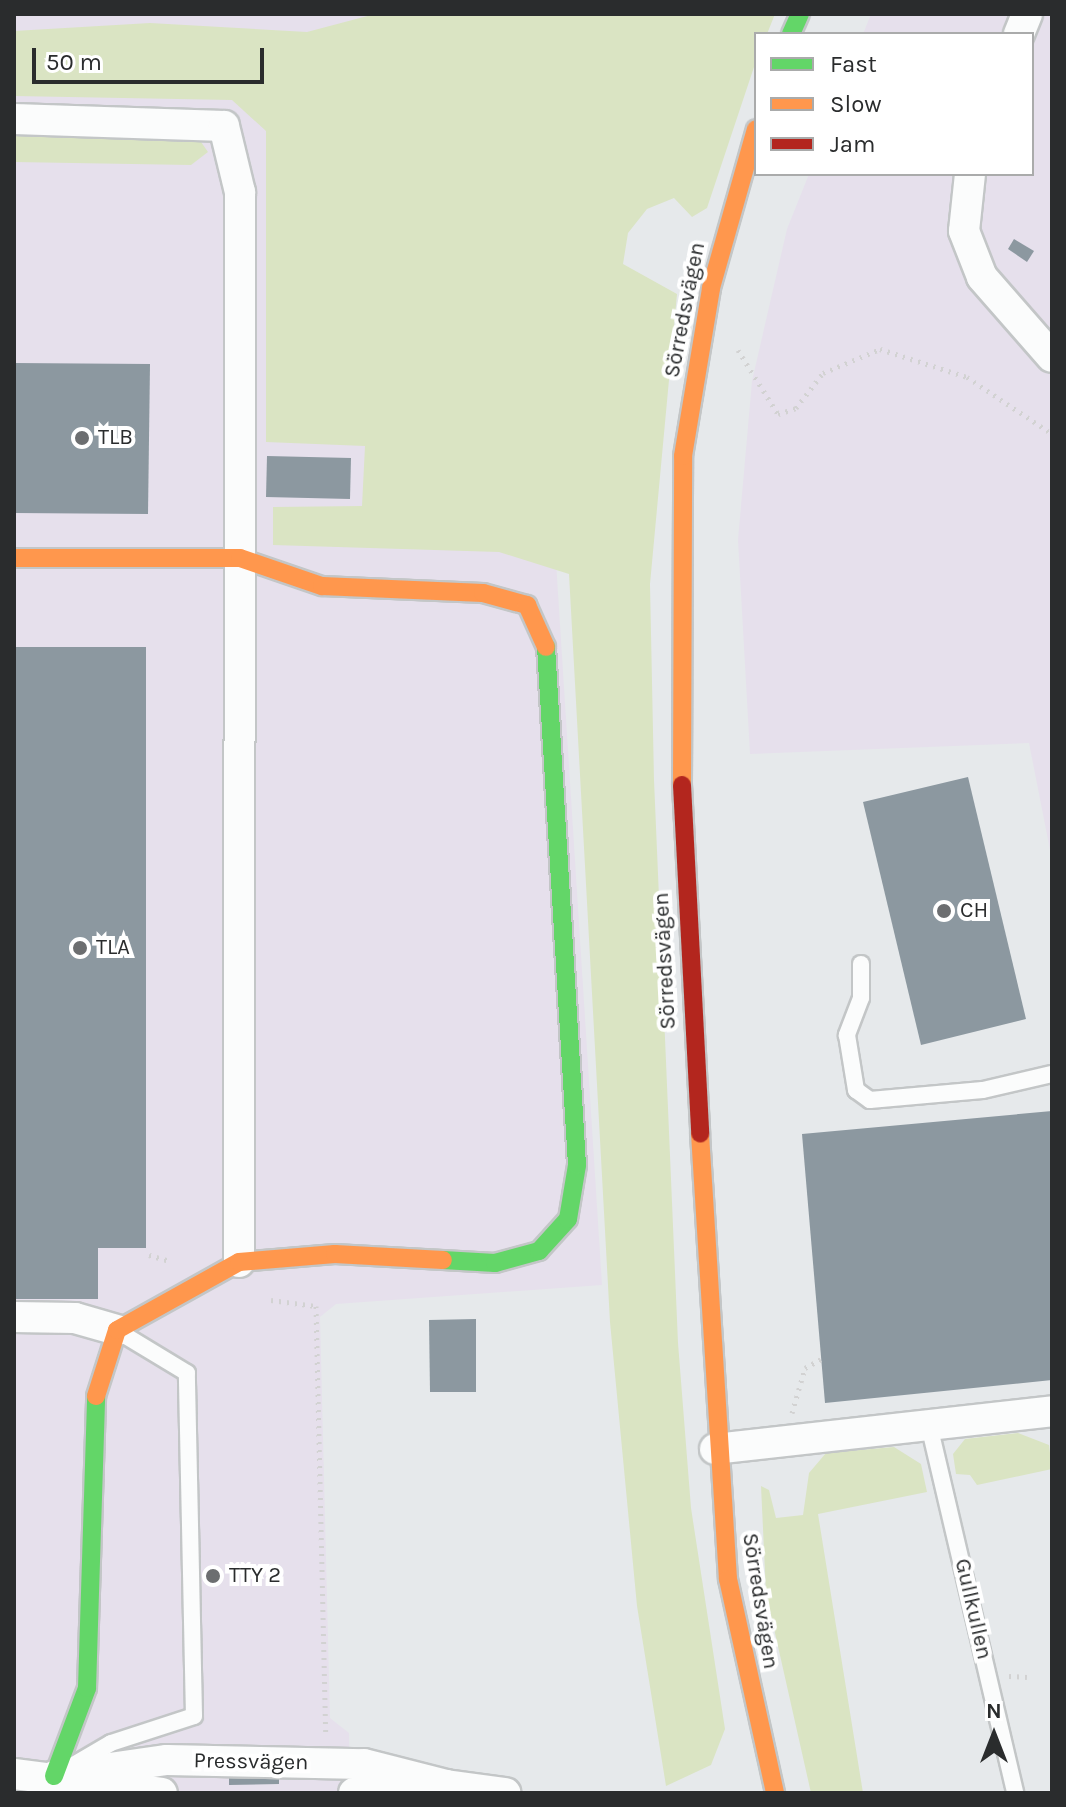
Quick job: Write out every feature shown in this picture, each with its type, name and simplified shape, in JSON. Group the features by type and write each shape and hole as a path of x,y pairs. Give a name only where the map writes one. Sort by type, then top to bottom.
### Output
{"street":[{"path":"14,119 224,126 240,192 243,269 239,1262"},
{"name":"Sörredsvägen","path":"754,136 700,339 676,561 715,1449 728,1579 775,1793"},
{"path":"970,176 964,231 982,277 1052,357"},
{"path":"14,558 240,558 322,586 483,593 527,605 545,638 577,1165 568,1219 539,1251 495,1263 335,1254 239,1262 117,1330 93,1404 87,1688 54,1776"},
{"path":"14,1317 75,1318 117,1330"},
{"path":"715,1449 1052,1411"},
{"name":"Pressvägen","path":"54,1776 167,1760 364,1764 446,1785 505,1793"},
{"name":"Pressvägen","path":"14,1774 54,1776 162,1793"},
{"name":"Pressvägen","path":"354,1793 446,1785"}],"lane":[{"path":"861,964 861,998 847,1035 856,1090 870,1100 955,1094 1052,1074"},
{"path":"54,1776 111,1743 194,1716 187,1373 117,1330"},
{"name":"Gullkullen","path":"929,1425 1015,1793"}],"path":[{"path":"726,344 748,360 778,414 796,408 823,373 880,349 967,377 1052,434"},
{"path":"149,1255 211,1278"},
{"path":"256,1300 307,1299 316,1306 327,1747"},
{"path":"792,1442 793,1399 805,1368 821,1359"}],"shaded area":[{"path":"14,14 627,14 539,294 602,1285 336,1304 320,1317 330,1718 349,1733 350,1793 14,1793"},
{"path":"871,14 1052,14 1052,860 1029,743 750,754 738,540 752,381 787,229 808,176 1034,176 1034,32 864,32"}],"green space":[{"path":"375,14 775,14 768,32 754,32 754,67 707,208 692,217 674,198 647,209 628,233 623,264 677,294 650,584 654,780 678,1343 691,1508 725,1729 711,1765 666,1786 637,1606 610,1322 569,574 499,552 273,545 273,507 362,506 365,446 266,442 266,131 232,100 14,96 14,31 150,23 307,32"},
{"path":"14,133 199,139 208,152 191,165 14,162"},
{"path":"1018,1433 1049,1445 1052,1469 977,1485 970,1475 956,1474 953,1454 965,1439"},
{"path":"894,1447 921,1464 927,1492 818,1514 863,1793 811,1793 766,1593 761,1486 769,1490 776,1518 803,1515 809,1473 826,1453"}],"building":[{"path":"1014,239 1034,251 1027,262 1008,249"},
{"name":"TLB","path":"14,363 150,364 148,514 14,513"},
{"path":"267,456 351,458 350,499 266,497"},
{"name":"TLA","path":"14,647 146,647 146,1248 98,1248 98,1299 14,1299"},
{"name":"CH","path":"968,777 1026,1019 921,1045 863,802"},
{"path":"1052,1111 1052,1380 825,1403 802,1134"},
{"path":"476,1319 476,1392 430,1392 429,1320"},
{"path":"279,1768 279,1784 229,1785 229,1769"}],"traffic: fast":[{"path":"792,32 800,14"},
{"path":"443,1260 495,1263 539,1251 568,1219 577,1165 546,647"},
{"path":"54,1776 87,1688 96,1396"}],"traffic: slow":[{"path":"682,785 683,456 711,288 754,136"},
{"path":"14,558 240,558 322,586 483,593 527,605 546,647"},
{"path":"700,1134 728,1579 775,1793"},
{"path":"96,1396 117,1330 239,1262 335,1254 443,1260"}],"traffic: jam":[{"path":"682,785 700,1134"}],"place":[{"name":"TLB","path":"82,438"},
{"name":"CH","path":"944,911"},
{"name":"TLA","path":"80,948"},
{"name":"TTY 2","path":"213,1576"}]}
